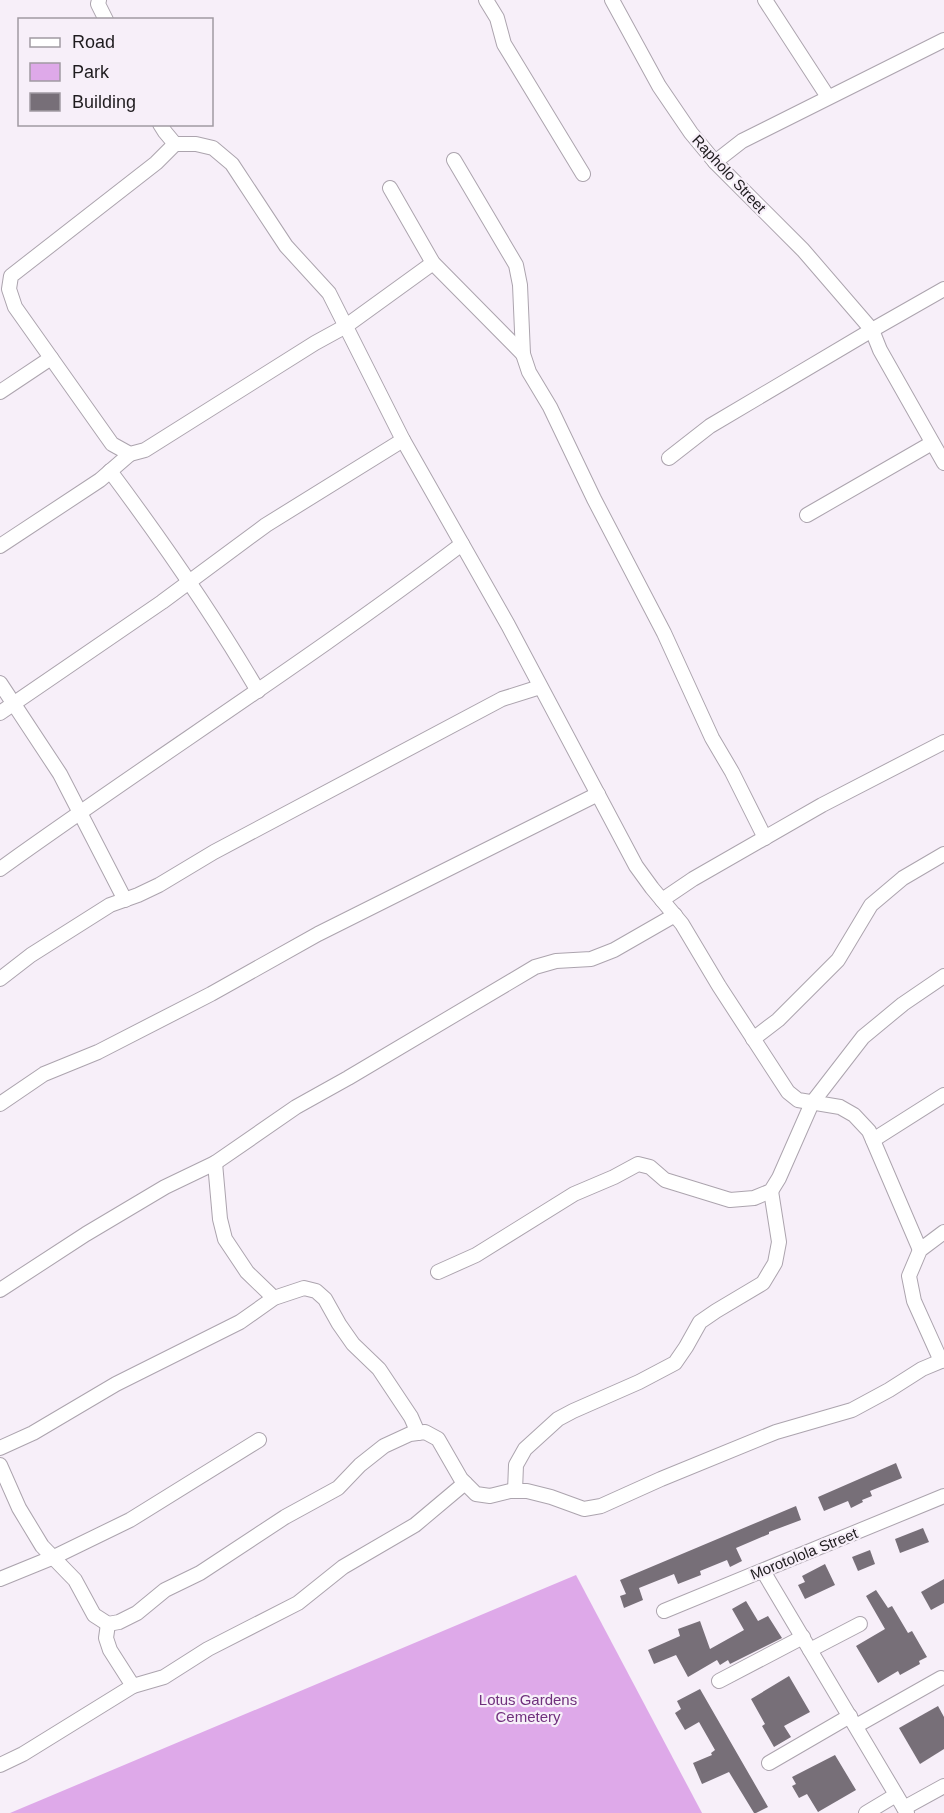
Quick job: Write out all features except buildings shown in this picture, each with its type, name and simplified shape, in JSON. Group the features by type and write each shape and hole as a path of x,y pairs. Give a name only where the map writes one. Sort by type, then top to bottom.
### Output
{"street":[{"path":"99,0 98,4 105,18"},
{"path":"486,0 497,18 504,44 583,174"},
{"name":"Rapholo Street","path":"612,0 659,86 691,133 715,162 802,250 872,330 880,350 944,463"},
{"path":"765,0 828,97"},
{"path":"715,162 742,141 944,40"},
{"path":"161,126 175,144"},
{"path":"130,454 112,444 15,307 9,289 11,276 156,163 175,144 196,144 213,148 231,164 286,246 329,293 403,440 462,544 636,866 682,924 753,1040 788,1092 798,1100 840,1107 854,1115 869,1131 920,1250"},
{"path":"454,160 516,265 520,285 524,354 529,372 550,407 594,499 664,633 712,738 765,838"},
{"path":"390,188 433,263 524,354"},
{"path":"0,546 100,480 130,454 145,450 315,343 346,326 433,263"},
{"path":"669,458 710,426 944,289"},
{"path":"0,392 51,358"},
{"path":"0,713 189,582 266,525 403,440"},
{"path":"807,515 932,443"},
{"path":"110,471 155,531 230,642 258,691"},
{"path":"0,869 403,589 462,544"},
{"path":"0,682 60,774 125,900"},
{"path":"0,979 31,955 110,905 159,885 214,852 502,699 540,687"},
{"path":"662,900 693,879 822,806 944,742"},
{"path":"0,1104 44,1074 66,1063 98,1052 211,994 318,934 598,794"},
{"path":"753,1040 778,1020 838,960 871,905 903,878 944,854"},
{"path":"0,1290 86,1234 165,1187 215,1162 296,1107 535,967 556,961 591,959 614,951 675,915"},
{"path":"438,1272 476,1255 574,1194 638,1164 650,1167 665,1180 730,1200 754,1198 771,1191 812,1103 863,1037 903,1004 944,976"},
{"path":"873,1140 944,1095"},
{"path":"215,1162 220,1219 225,1239 247,1272 274,1298"},
{"path":"515,1491 516,1465 525,1449 558,1419 675,1363 700,1322 763,1283 775,1263 779,1242 771,1191"},
{"path":"0,1465 19,1508 42,1546 75,1580 94,1615 108,1624 119,1622 136,1613 165,1590 200,1573 285,1516 338,1488 360,1465 384,1446 410,1434 425,1432 438,1439 461,1479 476,1494 490,1496 527,1491 584,1509 601,1506 776,1432 852,1410 922,1369 942,1360 914,1301 909,1276 920,1250 944,1232"},
{"path":"0,1448 33,1433 116,1384 240,1322 274,1298 304,1288 316,1291 325,1299 353,1344 379,1369 411,1417 418,1433"},
{"path":"0,1579 54,1557 130,1520 259,1440"},
{"path":"0,1765 23,1754 133,1686 164,1677 208,1649 298,1603 343,1567 415,1525 465,1483"},
{"name":"Morotolola Street","path":"664,1611 944,1496"},
{"path":"763,1571 906,1811 944,1786"},
{"path":"108,1624 106,1638 110,1650 133,1686"},
{"path":"810,1650 860,1624"},
{"path":"719,1680 803,1638"},
{"path":"770,1763 941,1678"},
{"path":"866,1813 896,1795"}],"green space":[{"name":"Lotus Gardens Cemetery","path":"576,1575 702,1813 10,1813"}]}
